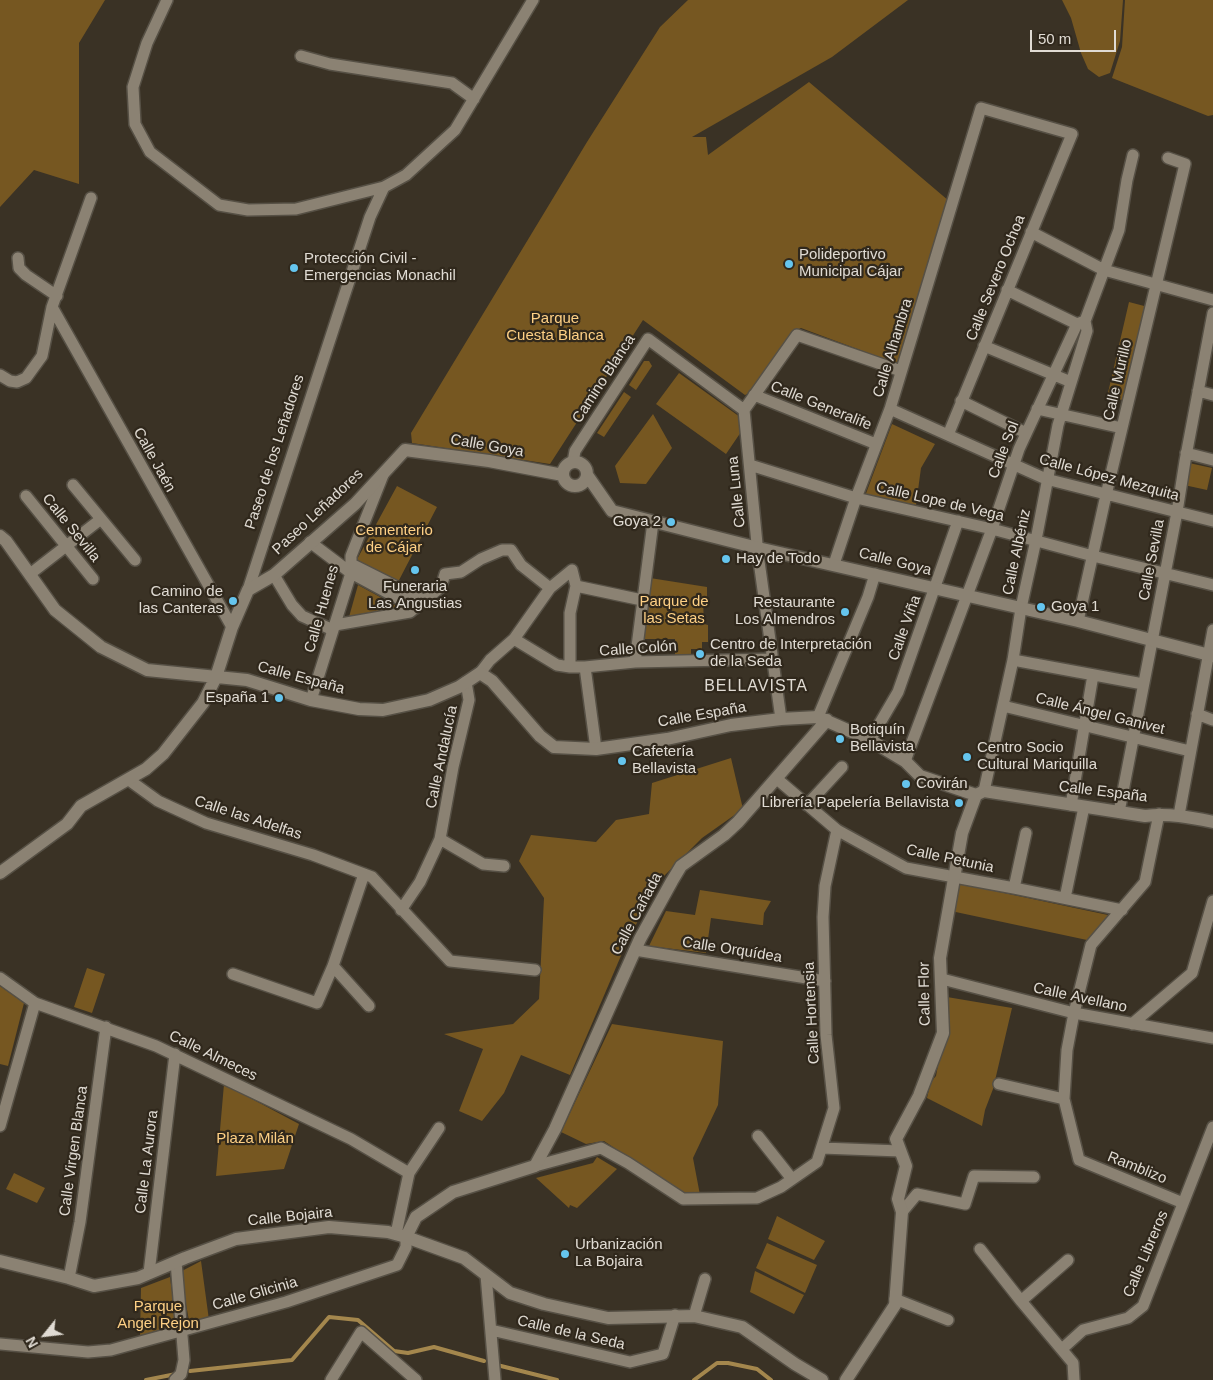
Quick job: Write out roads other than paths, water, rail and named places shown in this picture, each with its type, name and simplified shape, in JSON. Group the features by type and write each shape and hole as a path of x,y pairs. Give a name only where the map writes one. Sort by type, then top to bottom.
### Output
{"street":[{"path":"167,0 147,43 133,87 134,124 150,152 219,205 248,210 296,209 384,187 406,175 455,130 533,0"},
{"path":"301,56 330,64 452,83 474,98"},
{"name":"Calle Alhambra","path":"834,564 856,498 890,409 981,108 1072,134"},
{"name":"Calle Severo Ochoa","path":"948,435 1072,134"},
{"name":"Calle Sol","path":"906,761 992,529 1013,465 1052,375 1081,323 1119,230 1133,155"},
{"name":"Calle Murillo","path":"1078,621 1185,164 1168,158"},
{"name":"Paseo de los Leñadores","path":"0,873 67,824 81,806 146,769 163,754 203,703 216,677 232,627 248,590 370,217 384,187"},
{"path":"0,375 10,381 17,382 26,378 42,356 54,301 91,198"},
{"path":"1031,232 1104,270 1213,300"},
{"path":"18,258 19,268 54,301"},
{"path":"1007,290 1081,323"},
{"name":"Calle Jaén","path":"54,301 232,627"},
{"name":"Calle Sevilla","path":"1119,812 1213,313"},
{"name":"Calle Albéniz","path":"980,793 1013,660 1046,479 1061,413 1087,331 1081,323"},
{"path":"744,410 797,335 901,371"},
{"name":"Camino Blanca","path":"573,462 575,451 648,339 744,410"},
{"path":"984,346 1071,382"},
{"path":"1198,391 1213,395"},
{"name":"Calle Generalife","path":"754,395 876,444"},
{"path":"961,401 1026,433"},
{"name":"Calle López Mezquita","path":"890,409 1046,479 1213,521"},
{"path":"1037,409 1122,428"},
{"name":"Calle Luna","path":"744,410 758,548 781,719"},
{"name":"Paseo Leñadores","path":"248,590 274,575 355,504 405,450"},
{"name":"Calle Goya","path":"405,450 563,475"},
{"path":"1186,453 1213,460"},
{"path":"573,462 582,464 587,475 584,482 573,485 567,482 563,475 565,468 573,462"},
{"name":"Calle Lope de Vega","path":"750,465 856,498 992,529 1213,585"},
{"name":"Calle Huenes","path":"311,700 351,569 351,556 384,471"},
{"name":"Calle Goya","path":"587,475 612,511 758,548 1078,621 1211,655"},
{"path":"73,485 135,560"},
{"name":"Calle Sevilla","path":"26,496 92,579"},
{"path":"30,574 101,519"},
{"name":"Calle Viña","path":"870,740 898,692 936,589 958,521"},
{"path":"635,662 653,522"},
{"name":"Calle España","path":"0,536 6,541 55,610 101,647 148,670 247,680 311,700 359,709 382,710 429,700 480,673 492,681 540,736 554,747 596,749 781,719 822,718 870,740 906,761 920,776 980,793 1145,816 1159,814 1178,815 1213,822"},
{"path":"310,542 351,569 421,604"},
{"path":"274,575 292,605 302,616 334,628 410,612 441,587 445,574 461,572 480,559 502,550 511,550 522,565 550,588"},
{"path":"480,673 490,660 514,639 550,588 572,570 576,586 570,613 570,667"},
{"path":"822,718 875,574"},
{"path":"576,586 642,600"},
{"path":"1178,815 1197,714 1211,655 1213,630"},
{"name":"Calle Colón","path":"514,639 557,666 585,667 635,662 773,659"},
{"path":"1013,660 1143,684"},
{"path":"585,667 596,749"},
{"path":"1071,805 1093,674"},
{"name":"Calle Andalucía","path":"401,910 420,882 440,839 453,767 469,700 466,682"},
{"name":"Calle Ángel Ganivet","path":"1003,706 1190,751"},
{"path":"1197,714 1213,720"},
{"name":"Calle Cañada","path":"535,1166 555,1129 635,950 681,866 724,835 738,822 777,779 822,718"},
{"path":"807,805 842,767"},
{"name":"Calle Petunia","path":"777,779 837,830 906,868 1122,910"},
{"name":"Calle las Adelfas","path":"129,780 158,802 206,823 313,855 372,877 450,961 535,970"},
{"name":"Calle Flor","path":"846,1380 895,1305 902,1212 898,1199 906,1166 896,1139 919,1096 943,1033 940,958 962,833 980,793"},
{"path":"1066,898 1084,807"},
{"path":"999,1084 1064,1099 1067,1050 1091,945 1145,882 1159,814"},
{"name":"Calle Hortensia","path":"535,1166 601,1148 628,1163 683,1199 757,1198 781,1188 817,1162 834,1108 826,1035 823,917 825,886 837,830"},
{"path":"1014,888 1026,833"},
{"path":"440,839 483,864 504,866"},
{"path":"233,974 317,1003 333,966 364,874"},
{"path":"1132,1024 1192,973 1208,935 1213,901"},
{"name":"Calle Orquídea","path":"635,950 825,981"},
{"path":"333,966 369,1006"},
{"name":"Calle Almeces","path":"0,978 35,1003 175,1054 351,1140 409,1173"},
{"name":"Calle Avellano","path":"942,979 1074,1013 1213,1038"},
{"path":"0,1126 35,1003"},
{"name":"Calle Virgen Blanca","path":"69,1278 80,1222 106,1028"},
{"name":"Calle La Aurora","path":"149,1274 175,1054"},
{"name":"Ramblizo","path":"1064,1099 1079,1160 1183,1202"},
{"name":"Calle Libreros","path":"1062,1350 1083,1330 1128,1318 1143,1306 1213,1127"},
{"path":"401,1235 409,1173 439,1128"},
{"path":"758,1136 792,1180"},
{"path":"822,1148 900,1151"},
{"path":"401,1235 416,1216 453,1192 535,1166"},
{"path":"902,1212 917,1194 966,1204 974,1176 1034,1176"},
{"name":"Calle Bojaira","path":"0,1261 94,1286 138,1278 236,1239 330,1227 401,1235 464,1258 510,1293 544,1304 608,1318 694,1316 742,1326 795,1364 822,1380"},
{"name":"Calle Glicinia","path":"0,1344 88,1352 111,1350 181,1331 286,1302 397,1265 406,1247 401,1235"},
{"path":"980,1249 1073,1363 1074,1380"},
{"path":"1021,1300 1068,1260"},
{"path":"176,1262 184,1360 181,1374 176,1380"},
{"path":"486,1275 495,1380"},
{"path":"694,1316 705,1279"},
{"path":"896,1299 948,1320"},
{"name":"Calle de la Seda","path":"491,1330 630,1362 663,1354 675,1315"},
{"path":"331,1380 360,1332 416,1380"}],"waterway":[{"path":"190,1371 292,1360 329,1317 358,1320 394,1351 408,1353 434,1347 484,1361"},
{"path":"694,1380 717,1363 728,1363 757,1369 771,1380"},
{"path":"497,1365 557,1380"},
{"path":"146,1380 176,1374"}],"place":[{"name":"Polideportivo Municipal Cájar","path":"789,264"},
{"name":"Protección Civil - Emergencias Monachil","path":"294,268"},
{"name":"Goya 2","path":"671,522"},
{"name":"Hay de Todo","path":"726,559"},
{"name":"Funeraria Las Angustias","path":"415,570"},
{"name":"Camino de las Canteras","path":"233,601"},
{"name":"Goya 1","path":"1041,607"},
{"name":"Restaurante Los Almendros","path":"845,612"},
{"name":"Centro de Interpretación de la Seda","path":"700,654"},
{"name":"España 1","path":"279,698"},
{"name":"Botiquín Bellavista","path":"840,739"},
{"name":"Centro Socio Cultural Mariquilla","path":"967,757"},
{"name":"Cafetería Bellavista","path":"622,761"},
{"name":"Covirán","path":"906,784"},
{"name":"Librería Papelería Bellavista","path":"959,803"},
{"name":"Urbanización La Bojaira","path":"565,1254"}],"district":[{"name":"BELLAVISTA","path":"756,687"}],"park label":[{"name":"Parque Cuesta Blanca","path":"555,328"},
{"name":"Cementerio de Cájar","path":"394,540"},
{"name":"Parque de las Setas","path":"674,610"},
{"name":"Plaza Milán","path":"255,1139"},
{"name":"Parque Angel Rejon","path":"158,1316"}]}
